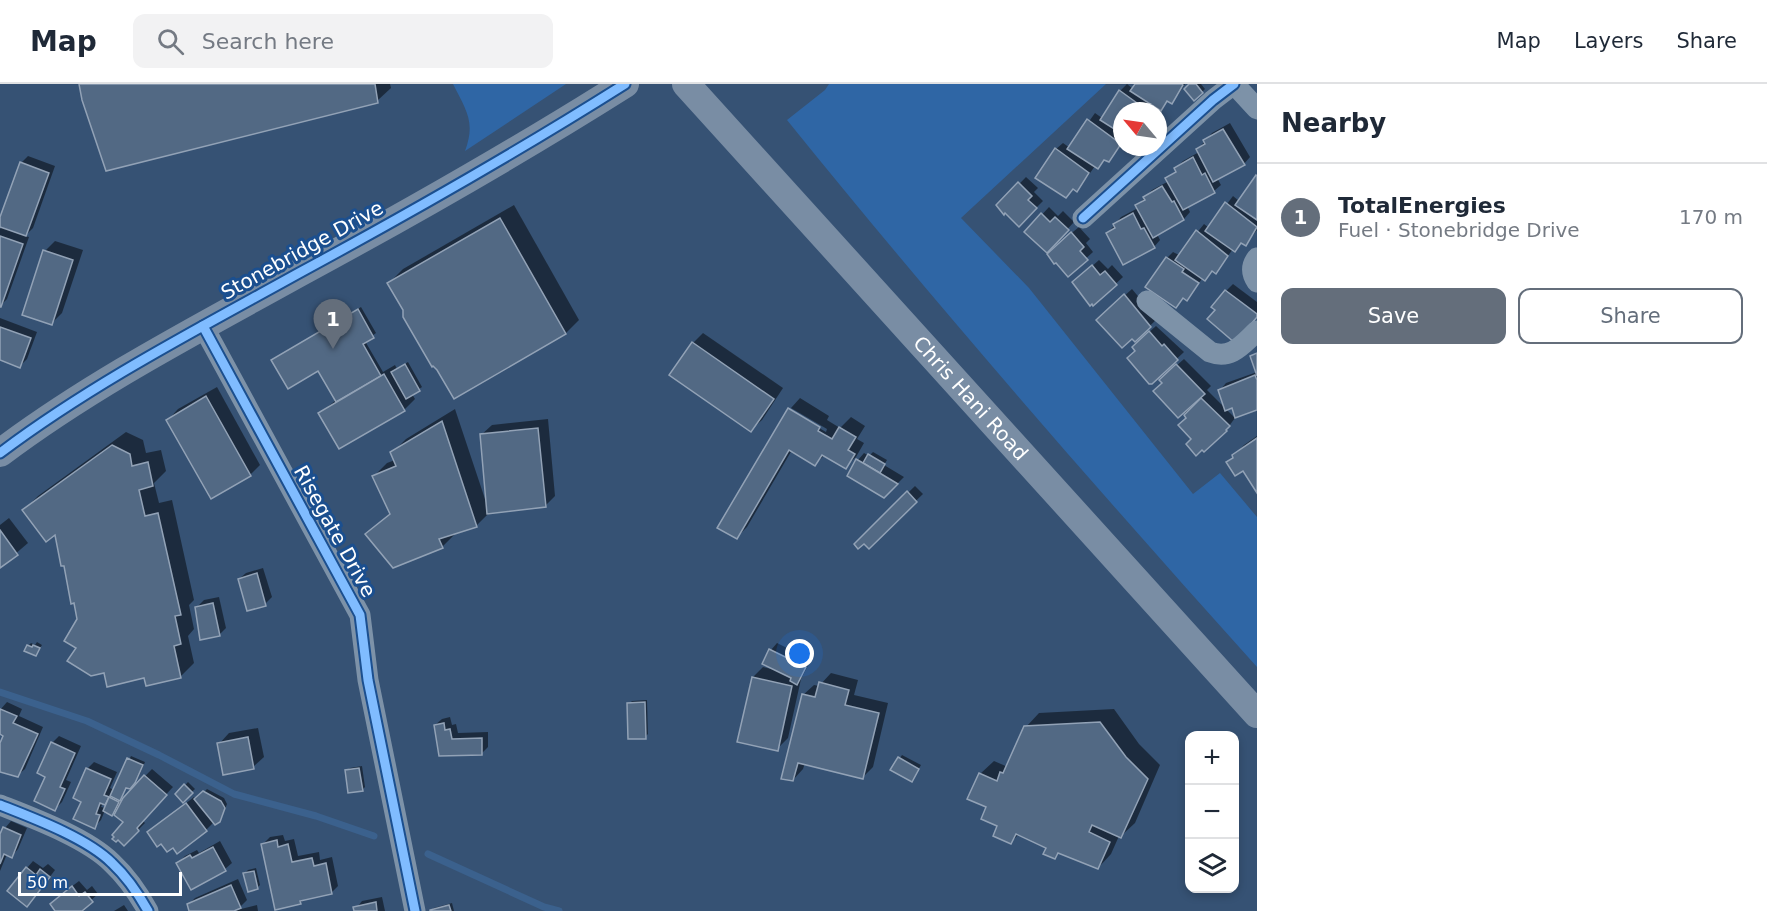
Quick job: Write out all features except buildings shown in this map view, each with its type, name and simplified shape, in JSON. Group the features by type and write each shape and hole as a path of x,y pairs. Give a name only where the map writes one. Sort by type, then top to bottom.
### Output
{"main road":[{"name":"Stonebridge Drive","path":"0,453 46,418 203,326 531,143 625,84"},
{"name":"Chris Hani Road","path":"686,84 1257,714"}],"street":[{"path":"1083,218 1213,100 1234,84 1257,110"},
{"path":"1257,258 1252,266 1252,273 1257,282"},
{"path":"1148,301 1210,352 1220,356 1239,348 1257,331"},
{"name":"Risegate Drive","path":"203,326 360,615 368,680 415,911"},
{"path":"0,805 75,838 110,861 134,887 148,911"}],"shaded area":[{"path":"453,84 566,84 465,151 470,132 468,116"},
{"path":"829,84 1106,84 961,218 1029,288 1193,494 1220,473 1257,517 1257,667 1018,396 787,120 825,90"}],"waterway":[{"path":"0,692 87,721 234,794 316,816 374,836"},
{"path":"428,854 544,907 559,911"}],"cycle path":[{"path":"0,453 35,427 146,358 382,228 625,84"},
{"path":"1083,218 1213,100 1234,84"},
{"path":"203,326 360,615 368,680 415,911"},
{"path":"0,805 89,845 117,868 148,911"}],"place":[{"name":"TotalEnergies","path":"333,349"}]}
